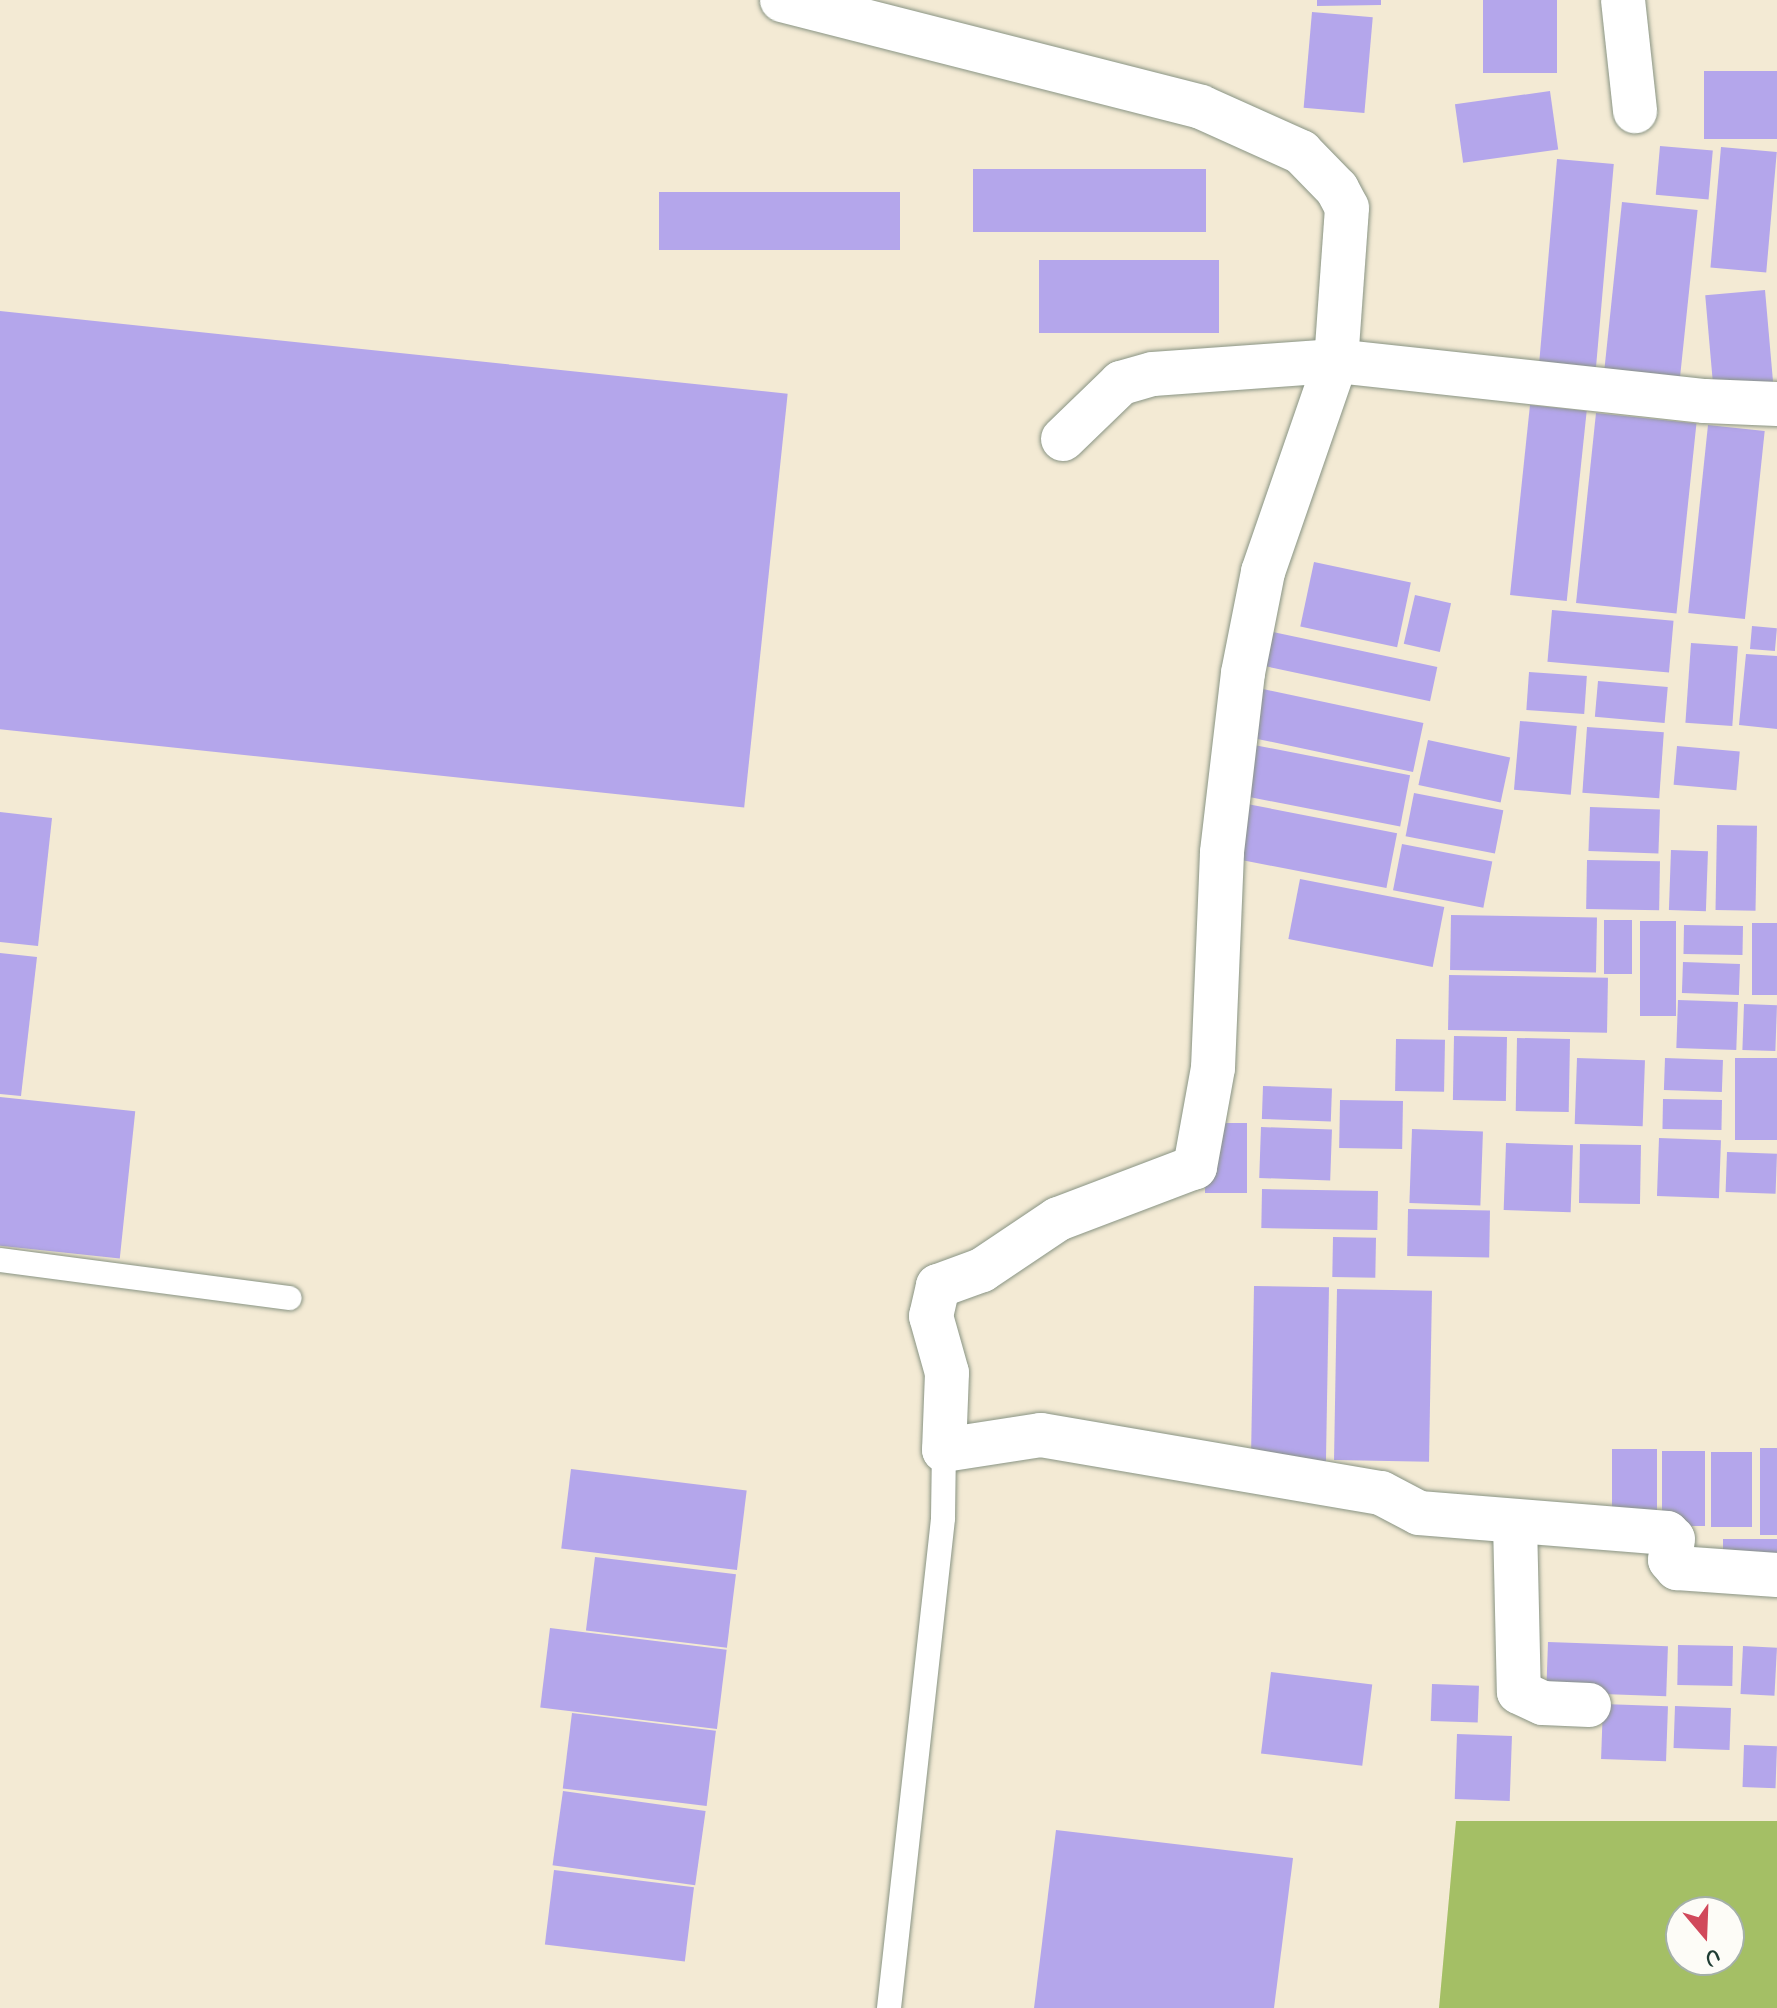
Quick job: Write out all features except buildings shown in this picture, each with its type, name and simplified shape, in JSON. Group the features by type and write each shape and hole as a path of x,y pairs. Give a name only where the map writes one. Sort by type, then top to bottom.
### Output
{"street":[{"path":"782,0 886,12 1201,107 1301,152 1337,189 1347,208 1336,361 1263,572 1243,673 1222,853 1213,1068 1195,1167 1058,1219 982,1270 938,1286 931,1316 947,1373 944,1450 1041,1435 1381,1493 1419,1513 1667,1533 1673,1539 1670,1560 1677,1568 1777,1575"},
{"path":"1623,0 1635,111"},
{"path":"1063,439 1121,383 1142,377 1336,361 1705,401 1777,404"},
{"path":"1515,1522 1519,1692 1526,1700 1589,1705"}],"lane":[{"path":"0,1260 290,1298"},
{"path":"889,2008 943,1518 944,1450"}],"green space":[{"path":"1456,1821 1777,1821 1777,2008 1439,2008"}]}
